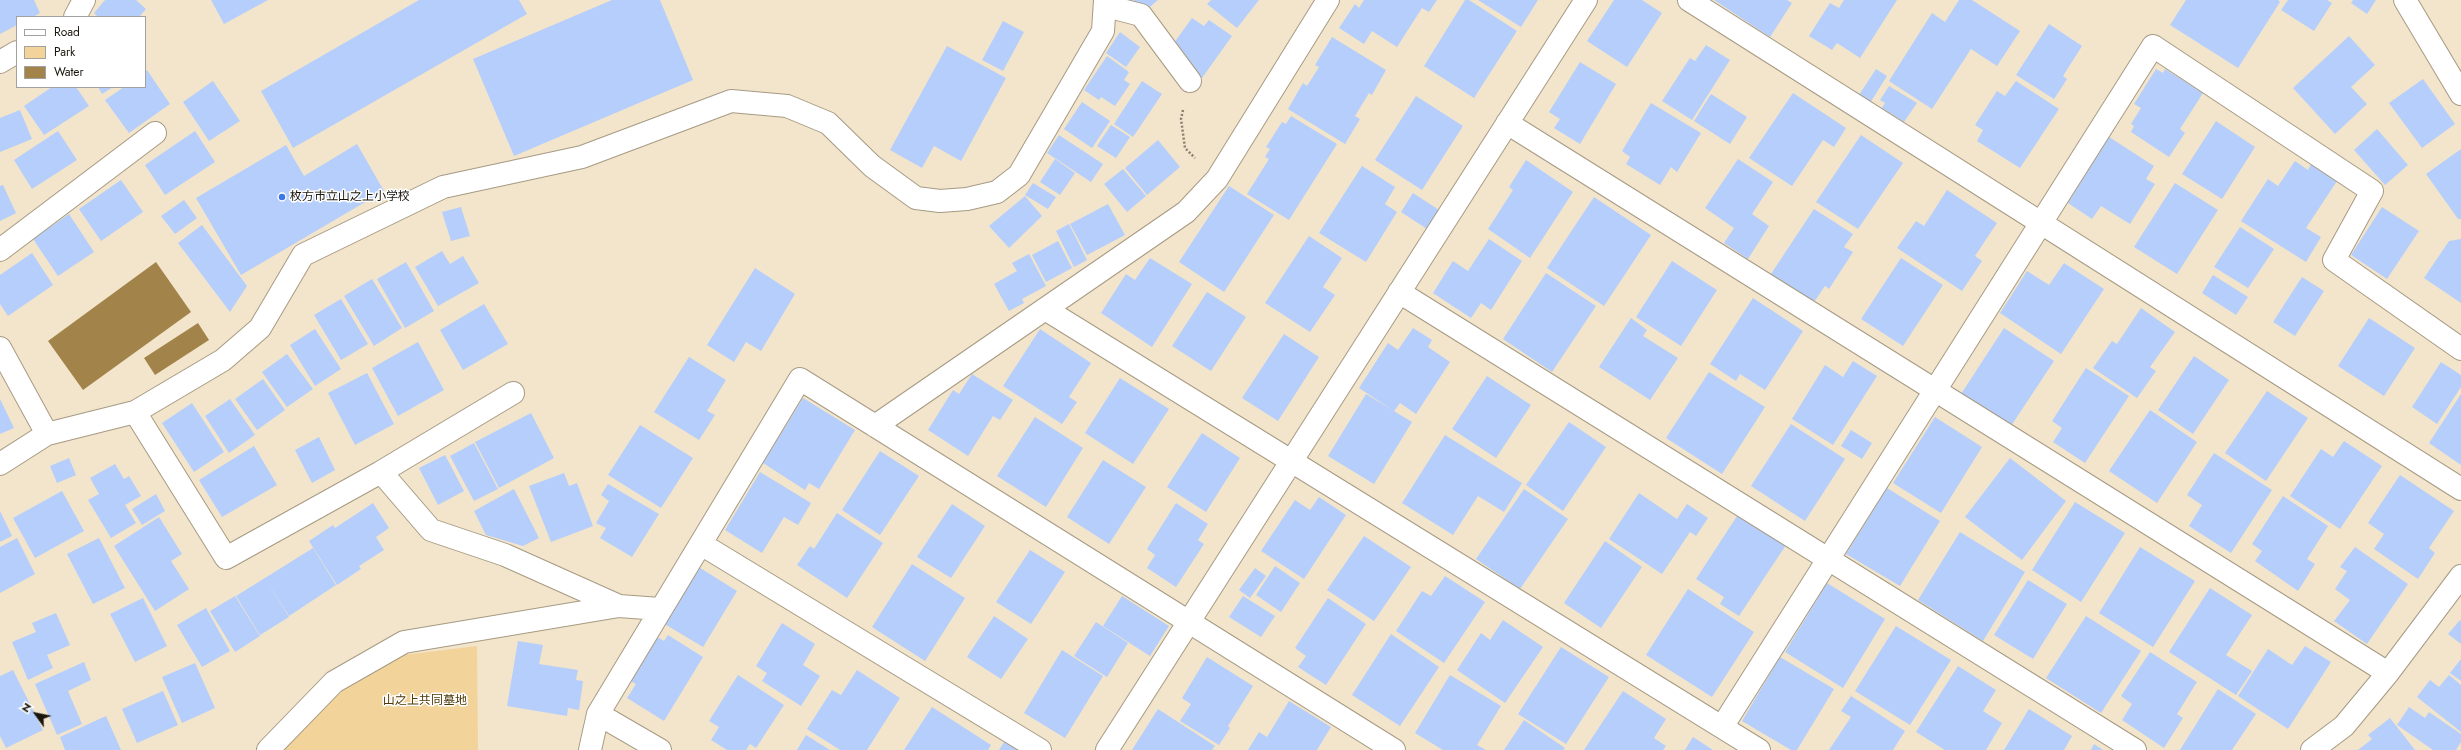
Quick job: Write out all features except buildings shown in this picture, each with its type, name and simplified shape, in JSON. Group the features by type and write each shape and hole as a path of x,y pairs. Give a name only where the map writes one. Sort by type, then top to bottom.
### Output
{"street":[{"path":"75,16 84,0"},
{"path":"875,426 1186,212 1217,179 1328,0"},
{"path":"1107,750 1586,0"},
{"path":"1689,0 2461,489"},
{"path":"2405,0 2461,94"},
{"path":"0,464 47,434 135,412 223,360 260,328 303,256 443,187 582,157 731,101 787,106 828,123 872,166 916,198 940,201 997,192 1019,175 1103,31 1106,3 1141,15 1190,81"},
{"path":"1722,727 2153,46 2372,191 2334,260 2461,349"},
{"path":"0,62 16,53"},
{"path":"1507,124 2388,673"},
{"path":"0,250 155,133"},
{"path":"1399,292 2135,750"},
{"path":"1045,309 1759,750"},
{"path":"0,348 47,434"},
{"path":"590,750 598,714 800,379 1394,750"},
{"path":"135,412 226,558 381,472 513,393"},
{"path":"381,472 431,530 505,555 619,606"},
{"path":"701,544 1040,750"},
{"path":"2312,750 2344,726 2388,673 2461,576"},
{"path":"268,750 334,682 404,642 619,606 660,609"},
{"path":"598,714 660,750"}],"path":[{"path":"1190,81 1181,119 1185,148 1217,179"}],"green space":[{"name":"山之上共同墓地","path":"477,646 478,750 279,750 331,698 403,655"}],"water":[{"path":"156,262 191,312 83,390 48,341"},
{"path":"198,323 209,340 155,375 144,358"}],"place":[{"name":"枚方市立山之上小学校","path":"282,197"}]}
